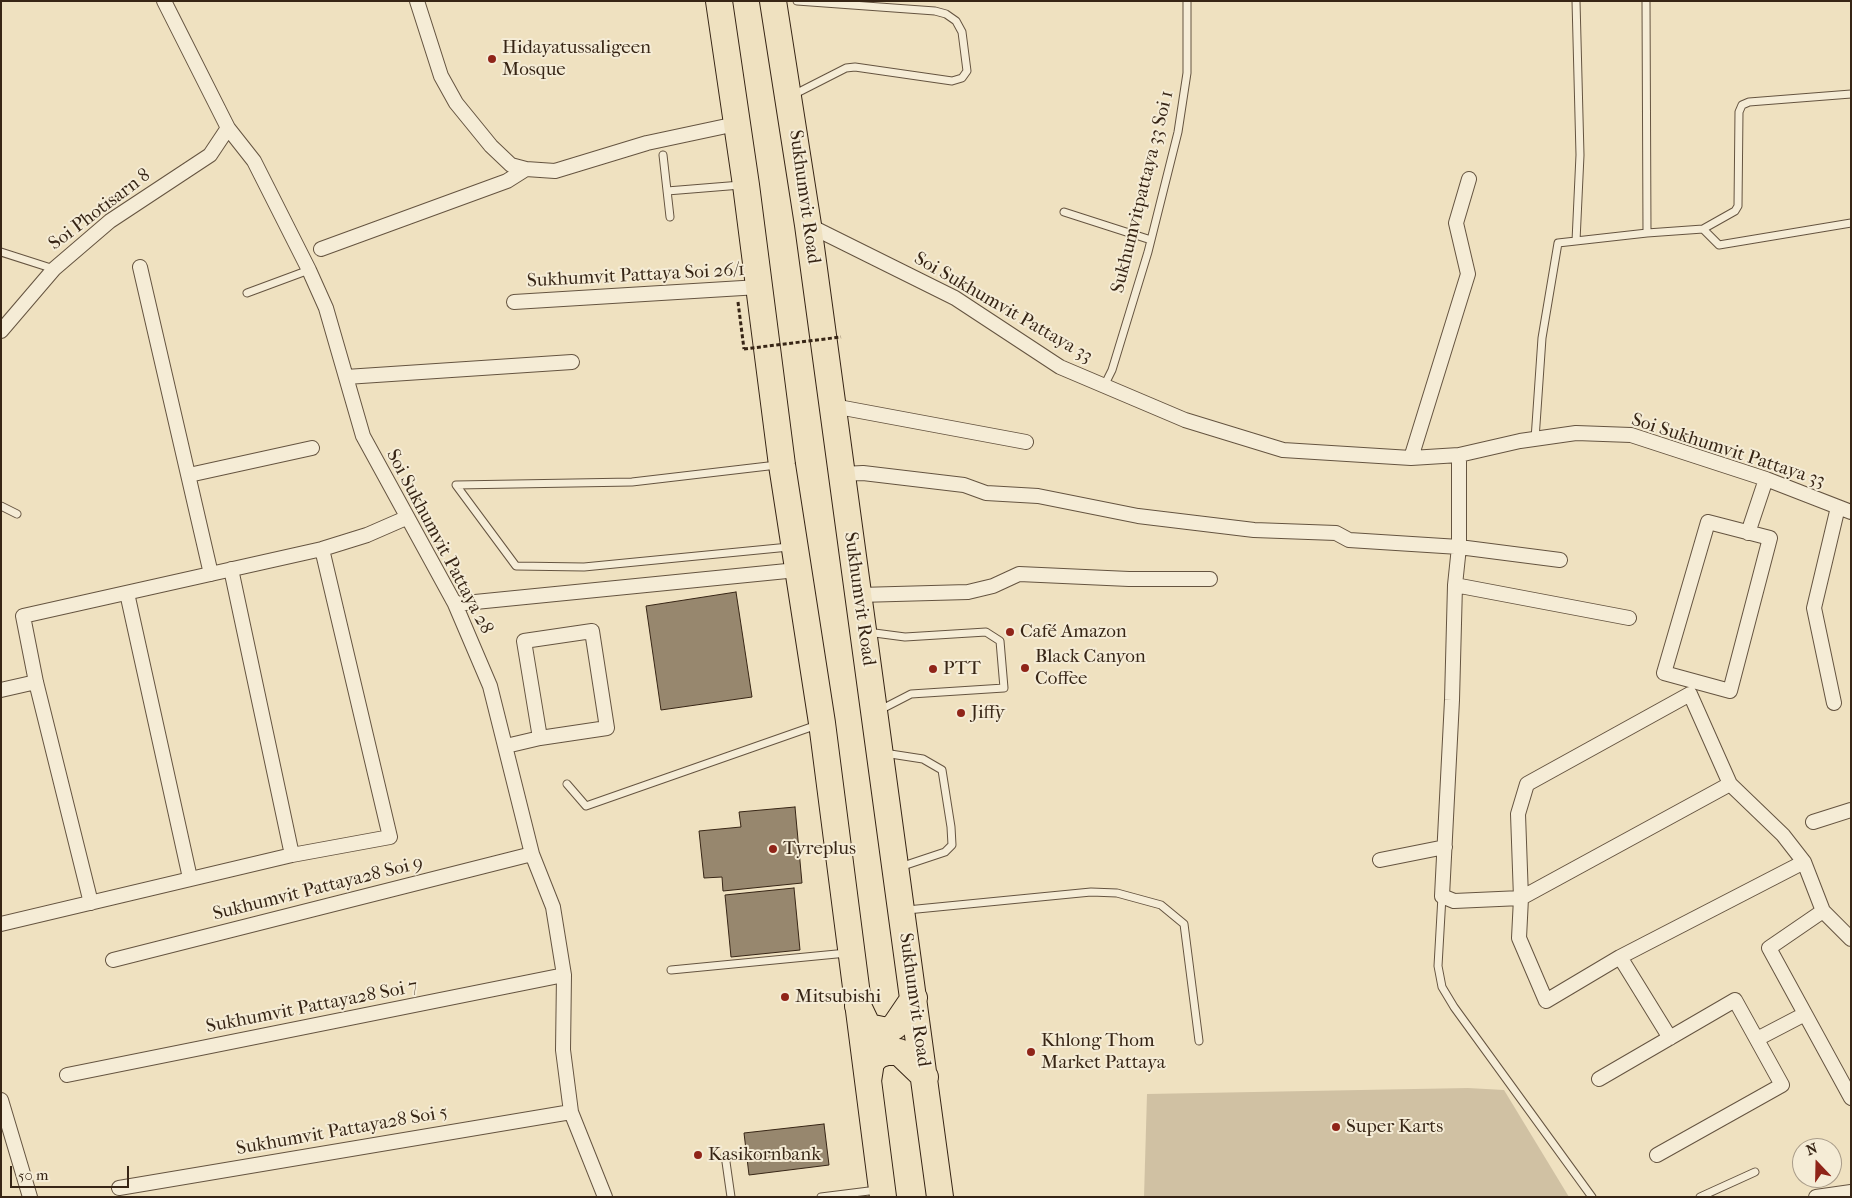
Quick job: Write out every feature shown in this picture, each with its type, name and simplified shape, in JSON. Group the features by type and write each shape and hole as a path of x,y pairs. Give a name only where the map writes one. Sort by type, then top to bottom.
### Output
{"highway":[{"path":"718,1 746,185 748,288 782,465 822,723 883,1193"},
{"name":"Sukhumvit Road","path":"773,1 808,225 897,868 940,1197"},
{"path":"858,1006 868,1027 887,1031 895,1026 914,998"},
{"path":"868,1082 871,1062 878,1055 887,1052 899,1052 925,1077"}],"street":[{"name":"Soi Sukhumvit Pattaya 28","path":"164,1 228,128 254,161 309,270 326,308 363,436 406,518 455,604 490,686 532,854 553,907 564,975 564,1050 571,1112 606,1197"},
{"path":"417,1 441,76 456,103 491,146 511,165 526,169 555,171 647,143 736,124"},
{"name":"Soi Photisarn 8","path":"1,331 54,269 110,222 210,155 228,128"},
{"path":"321,249 507,181 526,169"},
{"path":"1411,458 1468,274 1456,224 1469,179"},
{"name":"Soi Sukhumvit Pattaya 33","path":"808,225 954,298 1060,367 1185,420 1283,450 1392,459 1459,455 1535,439 1576,433 1631,435 1766,479 1844,510"},
{"path":"140,267 212,574"},
{"name":"Sukhumvit Pattaya Soi 26/1","path":"514,302 748,288"},
{"path":"346,377 572,362"},
{"path":"833,406 1026,442"},
{"path":"189,475 312,448"},
{"path":"1459,455 1459,547 1455,585 1452,700 1442,896 1454,901 1521,898 1730,784"},
{"path":"842,474 863,474 964,485 986,493 1038,496 1138,516 1254,530 1336,533 1349,540 1459,547 1560,560"},
{"path":"1748,533 1766,479"},
{"path":"1834,703 1814,608 1844,510"},
{"path":"91,903 36,682 23,616 322,548 367,535 406,518"},
{"path":"1708,522 1748,533 1770,538 1730,691 1664,673 1708,522"},
{"path":"1,924 190,878 292,855 390,836 322,548"},
{"path":"455,604 796,558"},
{"path":"231,569 292,855"},
{"path":"859,595 968,592 993,586 1019,574 1129,579 1210,580"},
{"path":"1455,585 1628,618"},
{"path":"127,593 190,878"},
{"path":"506,746 540,738 607,728 592,632 524,641 540,738"},
{"path":"1,690 36,682"},
{"path":"1804,862 1620,957 1546,1001 1519,938 1521,898 1518,814 1527,784 1690,694 1730,784 1783,835 1804,862 1823,911 1851,939"},
{"path":"1813,822 1851,810"},
{"path":"1380,860 1445,847"},
{"name":"Sukhumvit Pattaya28 Soi 9","path":"114,960 532,854"},
{"path":"1823,911 1769,948 1851,1098"},
{"path":"1620,957 1670,1038"},
{"name":"Sukhumvit Pattaya28 Soi 7","path":"68,1075 564,975"},
{"path":"1599,1079 1735,1000 1782,1085 1657,1155"},
{"path":"1757,1039 1805,1014"},
{"path":"1,1100 30,1197"},
{"name":"Sukhumvit Pattaya28 Soi 5","path":"119,1188 571,1112"},
{"path":"1816,1197 1851,1192"}],"lane":[{"path":"789,97 846,68 855,67 952,81 962,78 967,71 962,32 956,21 946,14 935,11 797,1"},
{"name":"Sukhumvitpattaya 33 Soi 1","path":"1104,386 1112,370 1151,240 1178,132 1186,83 1188,1"},
{"path":"1576,1 1580,155 1576,241"},
{"path":"1646,1 1647,233"},
{"path":"1535,439 1542,338 1558,242 1703,229 1730,214 1738,206 1739,112 1742,105 1749,102 1851,94"},
{"path":"663,156 670,217"},
{"path":"667,191 746,185"},
{"path":"1064,212 1151,240"},
{"path":"1703,229 1719,245 1851,223"},
{"path":"1,252 54,269"},
{"path":"247,293 309,270"},
{"path":"782,465 632,482 456,485 516,566 584,567 796,558"},
{"path":"1,506 17,514"},
{"path":"864,632 905,637 986,632 1000,641 1004,688 911,694 875,713"},
{"path":"567,784 586,806 822,723"},
{"path":"881,753 923,759 942,770 951,827 952,845 945,852 897,868"},
{"path":"902,910 1091,892 1117,893 1162,905 1184,924 1199,1041"},
{"path":"1442,896 1438,966 1442,986 1454,1007 1592,1197"},
{"path":"671,970 852,952"},
{"path":"725,1155 730,1197"},
{"path":"1700,1197 1754,1172"},
{"path":"821,1197 883,1193"}],"path":[{"path":"748,288 744,349 841,337"}],"shaded area":[{"name":"Super Karts","path":"1468,1088 1504,1090 1569,1197 1144,1197 1147,1094"}],"building":[{"path":"736,592 752,697 661,710 646,606"},
{"path":"795,807 802,883 723,891 722,877 704,878 699,831 741,827 739,812"},
{"path":"794,888 800,950 731,957 725,895"},
{"path":"824,1124 829,1165 749,1175 744,1133"}],"place":[{"name":"Hidayatussaligeen Mosque","path":"492,59"},
{"name":"Café Amazon","path":"1010,632"},
{"name":"Black Canyon Coffee","path":"1025,668"},
{"name":"PTT","path":"933,669"},
{"name":"Jiffy","path":"961,713"},
{"name":"Tyreplus","path":"773,849"},
{"name":"Mitsubishi","path":"785,997"},
{"name":"Khlong Thom Market Pattaya","path":"1031,1052"},
{"name":"Super Karts","path":"1336,1127"},
{"name":"Kasikornbank","path":"698,1155"}]}
